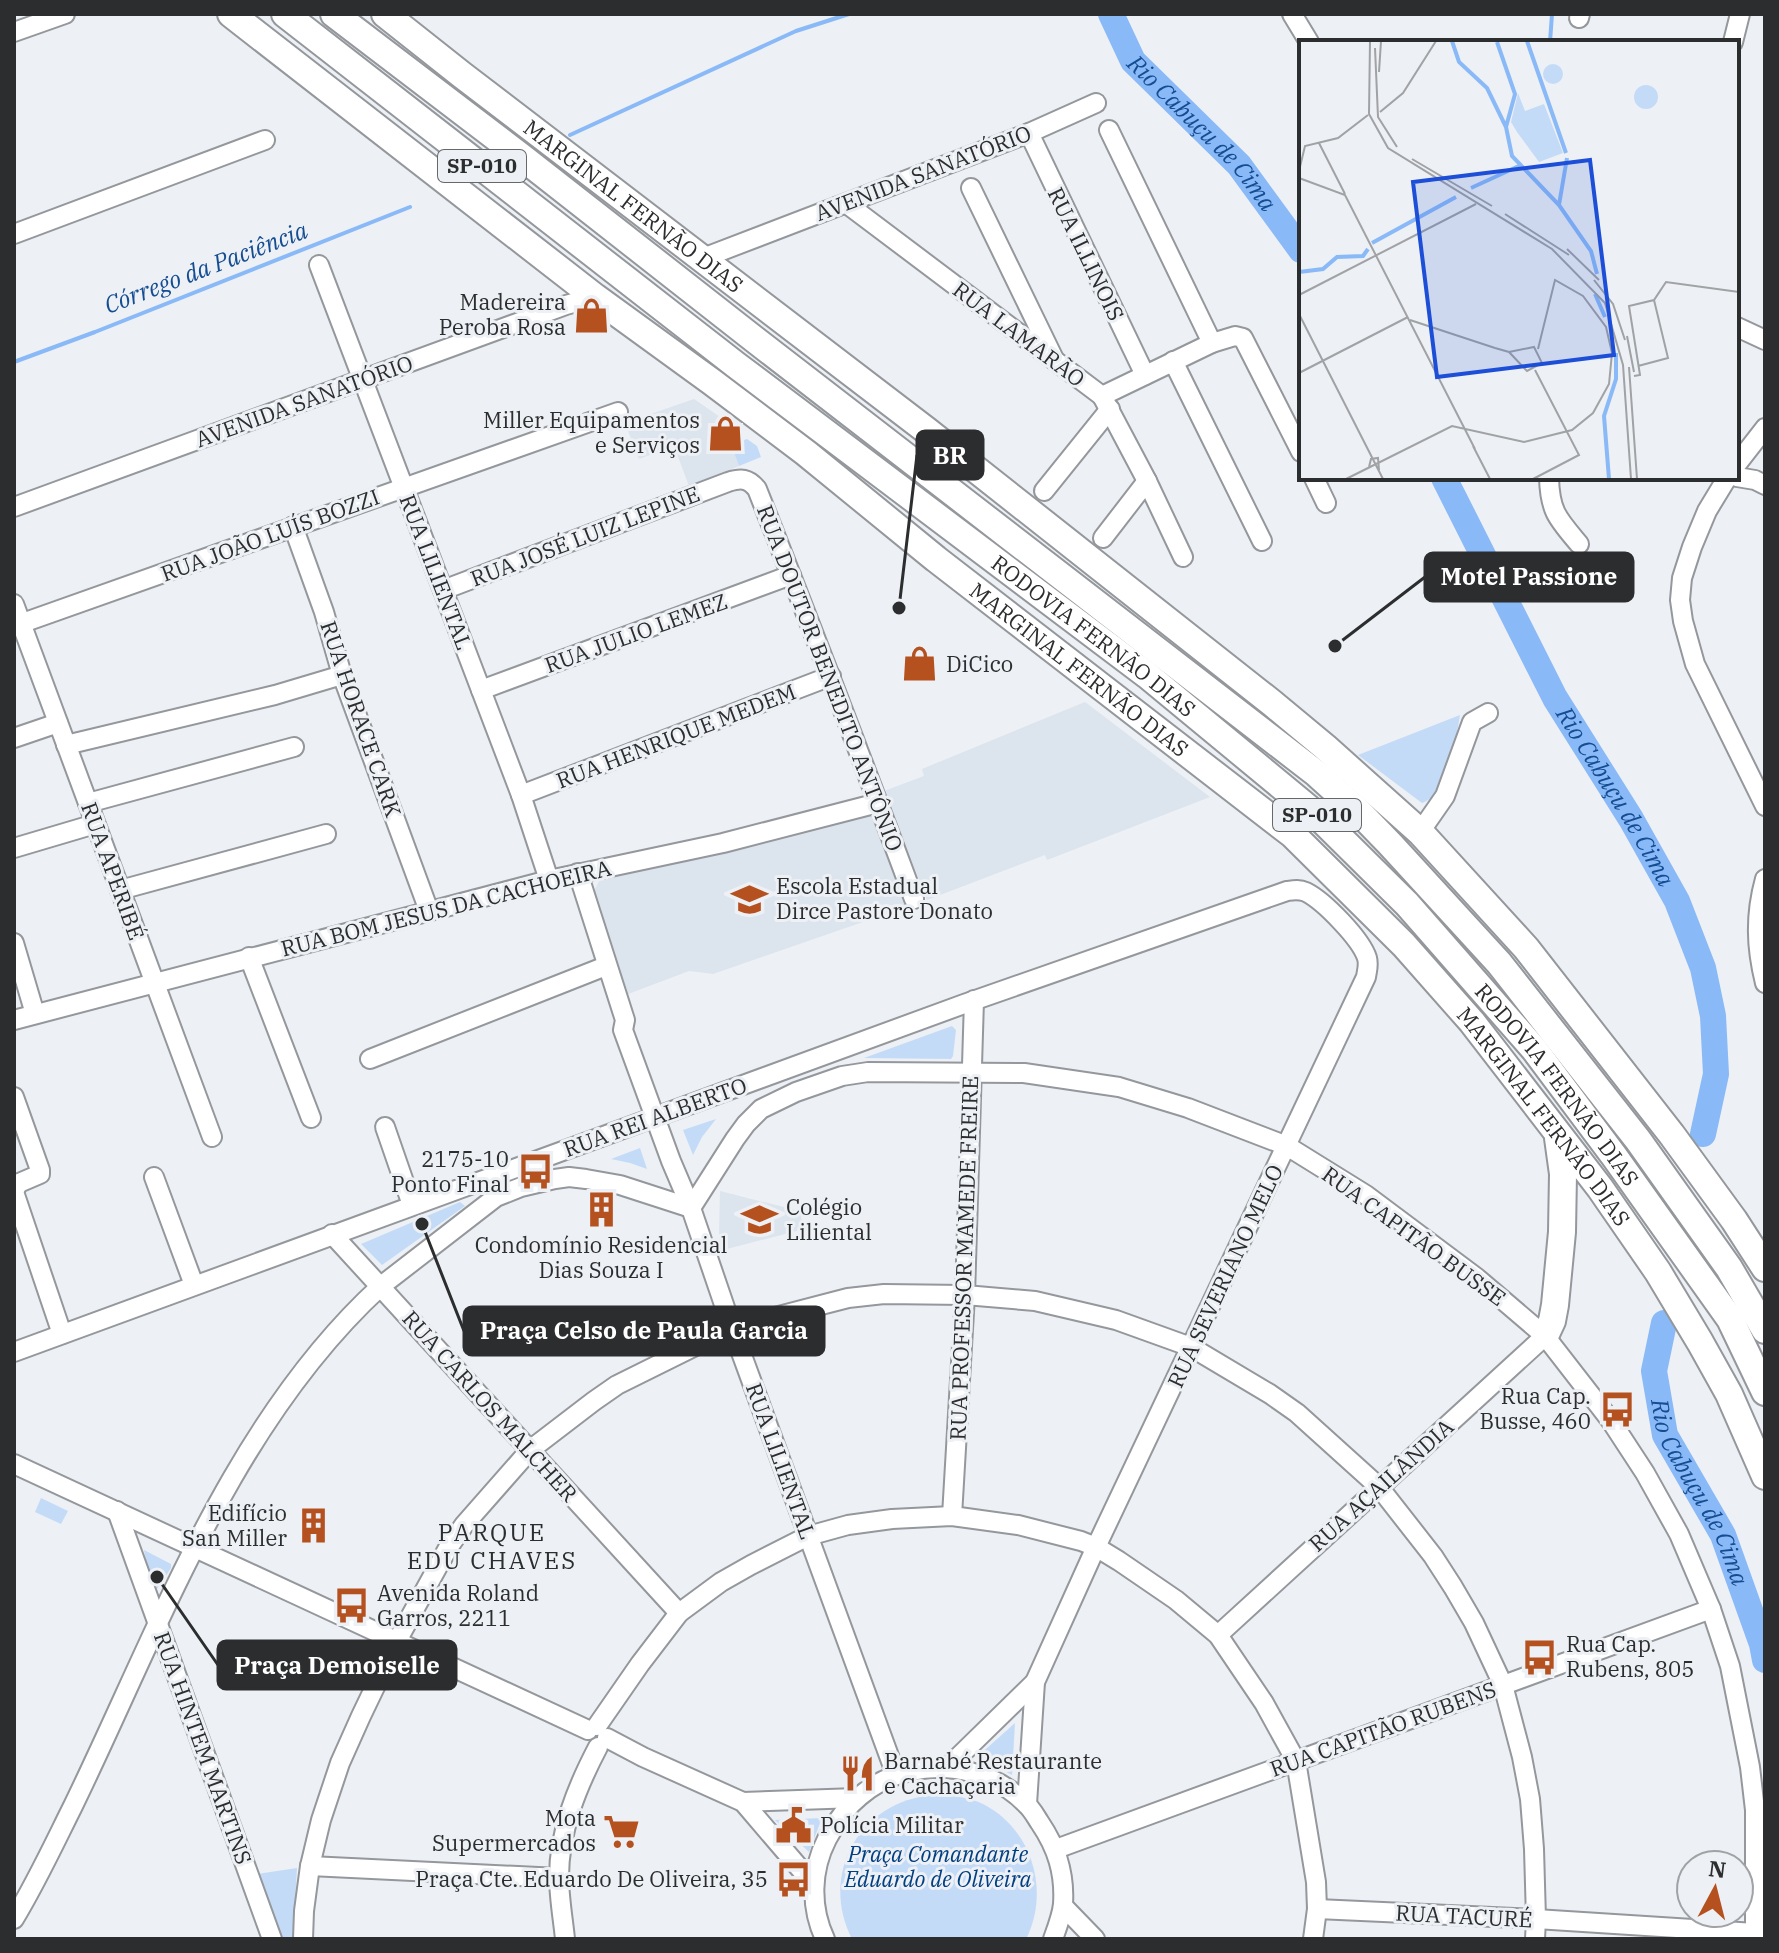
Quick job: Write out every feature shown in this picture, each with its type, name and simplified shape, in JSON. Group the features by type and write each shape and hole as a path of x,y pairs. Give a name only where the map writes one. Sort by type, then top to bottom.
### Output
{"highway":[{"name":"MARGINAL FERNÃO DIAS","path":"231,14 595,297 794,444 936,559 1293,835 1404,945 1472,1022 1618,1213 1658,1272 1729,1394 1765,1476"},
{"name":"RODOVIA FERNÃO DIAS","path":"285,14 725,356 1147,675 1319,817 1407,904 1534,1049 1730,1319 1765,1392"},
{"name":"RODOVIA FERNÃO DIAS","path":"334,14 1317,774 1358,811 1499,963 1638,1140 1729,1268 1765,1330"},
{"name":"MARGINAL FERNÃO DIAS","path":"385,14 926,430 1272,703 1420,832 1560,989 1672,1135 1765,1268"},
{"path":"1545,1336 1555,1305 1562,1232 1563,1174 1558,1134"}],"street":[{"path":"14,32 65,14"},
{"path":"1292,14 1308,40"},
{"path":"1734,40 1740,14"},
{"name":"AVENIDA SANATÓRIO","path":"703,258 1029,133 1096,103"},
{"path":"1109,130 1212,343"},
{"name":"RUA ILLINOIS","path":"1029,133 1145,375"},
{"path":"14,234 265,140"},
{"path":"971,188 1056,361"},
{"name":"RUA LAMARÃO","path":"847,204 1106,402 1145,375 1173,361 1212,343 1241,336 1246,340 1299,448"},
{"name":"RUA LILIENTAL","path":"319,265 521,795 549,880"},
{"name":"AVENIDA SANATÓRIO","path":"14,507 595,297"},
{"path":"1739,328 1765,340"},
{"path":"1173,361 1262,541"},
{"path":"1044,491 1106,402 1183,557"},
{"name":"RUA JOÃO LUÍS BOZZI","path":"18,625 618,412"},
{"path":"1739,461 1765,428"},
{"path":"1739,477 1765,485"},
{"name":"RUA DOUTOR BENEDITO ANTÔNIO","path":"728,482 744,478 757,489 914,899"},
{"path":"1315,480 1326,503"},
{"path":"1549,480 1550,500 1559,521 1579,544"},
{"path":"1726,480 1707,511 1692,547 1682,578 1680,600 1695,664 1765,806"},
{"path":"1103,538 1147,481"},
{"name":"RUA JOSÉ LUIZ LEPINE","path":"443,590 728,482"},
{"name":"RUA HORACE CARK","path":"293,526 324,612 342,675 429,911"},
{"name":"RUA JULIO LEMEZ","path":"481,690 791,575"},
{"name":"RUA APERIBÉ","path":"14,604 18,625 58,723 212,1137"},
{"path":"66,745 275,695 342,675"},
{"name":"RUA HENRIQUE MEDEM","path":"521,795 831,676"},
{"path":"1420,832 1445,796 1472,722 1488,713"},
{"path":"14,738 58,723"},
{"path":"88,803 294,747"},
{"name":"RUA BOM JESUS DA CACHOEIRA","path":"14,1020 549,880 723,843 878,803"},
{"path":"14,848 95,824"},
{"path":"120,890 326,834"},
{"name":"RUA LILIENTAL","path":"578,873 625,1020 623,1030 691,1208 896,1775"},
{"path":"1765,879 1757,921 1759,958 1765,983"},
{"name":"RUA REI ALBERTO","path":"14,1352 974,1000 1287,891 1299,890"},
{"name":"RUA SEVERIANO MELO","path":"1035,1682 1366,977 1368,967 1361,946 1317,901 1299,890"},
{"path":"14,943 35,1014"},
{"path":"249,957 311,1118"},
{"path":"370,1059 606,966"},
{"name":"RUA PROFESSOR MAMEDE FREIRE","path":"952,1516 965,1295 974,1000"},
{"name":"RUA CAPITÃO BUSSE","path":"691,1208 746,1124 761,1109 781,1098 842,1076 868,1072 1024,1073 1119,1087 1188,1108 1287,1146 1366,1195 1477,1278 1545,1336 1611,1421 1679,1534 1711,1609 1730,1666 1750,1767 1755,1810 1755,1936"},
{"path":"14,1097 40,1174 19,1183 14,1191 62,1334"},
{"path":"385,1127 412,1205"},
{"path":"154,1177 194,1285"},
{"path":"14,1919 33,1888 194,1547 241,1463 324,1344 381,1286 496,1197 521,1187 555,1179 586,1179 620,1185 691,1208"},
{"name":"RUA CARLOS MALCHER","path":"332,1234 679,1613"},
{"path":"303,1939 310,1866 340,1763 397,1641 448,1548 464,1525 530,1450 617,1385 732,1328 848,1298 884,1294 965,1295 1035,1301 1116,1320 1191,1347 1297,1413 1379,1487 1453,1587 1503,1685 1530,1799 1535,1939"},
{"name":"RUA AÇAILÂNDIA","path":"1218,1635 1545,1336"},
{"path":"14,1464 597,1737 743,1802 814,1885"},
{"name":"RUA HINTEM MARTINS","path":"117,1511 272,1939"},
{"path":"565,1939 559,1878 562,1845 570,1812 597,1737 616,1700 679,1613 731,1576 808,1536 848,1525 952,1516 1044,1530 1096,1547 1176,1600 1218,1635 1264,1703 1296,1761 1316,1882 1317,1909 1313,1939"},
{"name":"RUA CAPITÃO RUBENS","path":"1056,1849 1711,1609"},
{"path":"947,1768 1035,1682"},
{"path":"1027,1804 1035,1682"},
{"path":"803,1939 823,1936 814,1885 820,1853 835,1826 857,1798 873,1785 896,1775 947,1768 969,1771 1010,1790 1027,1804 1056,1849 1063,1906 1053,1939"},
{"path":"743,1802 857,1798"},
{"path":"310,1866 559,1878"},
{"path":"1063,1906 1095,1939"},
{"name":"RUA TACURÉ","path":"1317,1909 1536,1919 1755,1936"}],"shaded area":[{"path":"694,399 720,417 739,466 689,486 674,446 639,459 625,423"},
{"path":"1085,702 1210,797 1047,860 1045,855 927,900 884,791 924,776 922,769"},
{"name":"Escola Estadual Dirce Pastore Donato","path":"872,815 906,907 713,974 689,971 628,994 594,891 599,881"},
{"name":"Colégio Liliental","path":"720,1191 807,1213 801,1217 804,1229 723,1250 719,1237"}],"green space":[{"path":"747,439 757,446 761,457 739,466 731,445"},
{"path":"1460,715 1444,778 1431,798 1422,803 1358,755"},
{"path":"952,1026 956,1030 951,1059 864,1058"},
{"path":"716,1119 702,1137 693,1155 683,1130"},
{"path":"640,1148 647,1169 611,1159"},
{"path":"460,1202 465,1206 382,1265 361,1244"},
{"path":"41,1498 68,1511 61,1524 35,1512"},
{"path":"144,1550 171,1564 157,1589 151,1588"},
{"path":"1015,1723 1012,1775 977,1757"},
{"name":"Praça Comandante Eduardo de Oliveira","path":"931,1795 979,1802 1002,1816 1015,1830 1025,1846 1036,1883 1033,1921 1026,1939 852,1939 843,1914 840,1890 852,1846 866,1827 884,1812 906,1801"},
{"path":"822,1818 809,1852 775,1820"},
{"path":"297,1868 293,1939 283,1939 257,1874"}],"waterway":[{"name":"Córrego da Paciência","path":"570,135 796,31 849,14"},
{"name":"Rio Cabuçu de Cima","path":"1111,14 1133,61 1239,165 1299,247"},
{"path":"1550,40 1552,14"},
{"name":"Córrego da Paciência","path":"14,362 410,207"},
{"name":"Rio Cabuçu de Cima","path":"1445,480 1555,698 1631,819 1677,901 1703,968 1713,1016 1716,1074 1703,1134"},
{"name":"Rio Cabuçu de Cima","path":"1664,1323 1654,1371 1665,1435 1723,1535 1765,1660"}],"place":[{"name":"Madereira Peroba Rosa","path":"592,315"},
{"name":"Miller Equipamentos e Serviços","path":"726,433"},
{"name":"BR","path":"899,608"},
{"name":"Motel Passione","path":"1335,646"},
{"name":"DiCico","path":"920,664"},
{"name":"Escola Estadual Dirce Pastore Donato","path":"750,899"},
{"name":"2175-10 Ponto Final","path":"535,1172"},
{"name":"Condomínio Residencial Dias Souza I","path":"601,1209"},
{"name":"Colégio Liliental","path":"760,1220"},
{"name":"Praça Celso de Paula Garcia","path":"422,1224"},
{"name":"Rua Cap. Busse, 460","path":"1617,1409"},
{"name":"Edifício San Miller","path":"313,1526"},
{"name":"Praça Demoiselle","path":"157,1577"},
{"name":"Avenida Roland Garros, 2211","path":"351,1606"},
{"name":"Rua Cap. Rubens, 805","path":"1540,1657"},
{"name":"Barnabé Restaurante e Cachaçaria","path":"858,1774"},
{"name":"Polícia Militar","path":"794,1825"},
{"name":"Mota Supermercados","path":"622,1831"},
{"name":"Praça Cte. Eduardo De Oliveira, 35","path":"794,1879"}],"district":[{"name":"PARQUE EDU CHAVES","path":"492,1547"}]}
